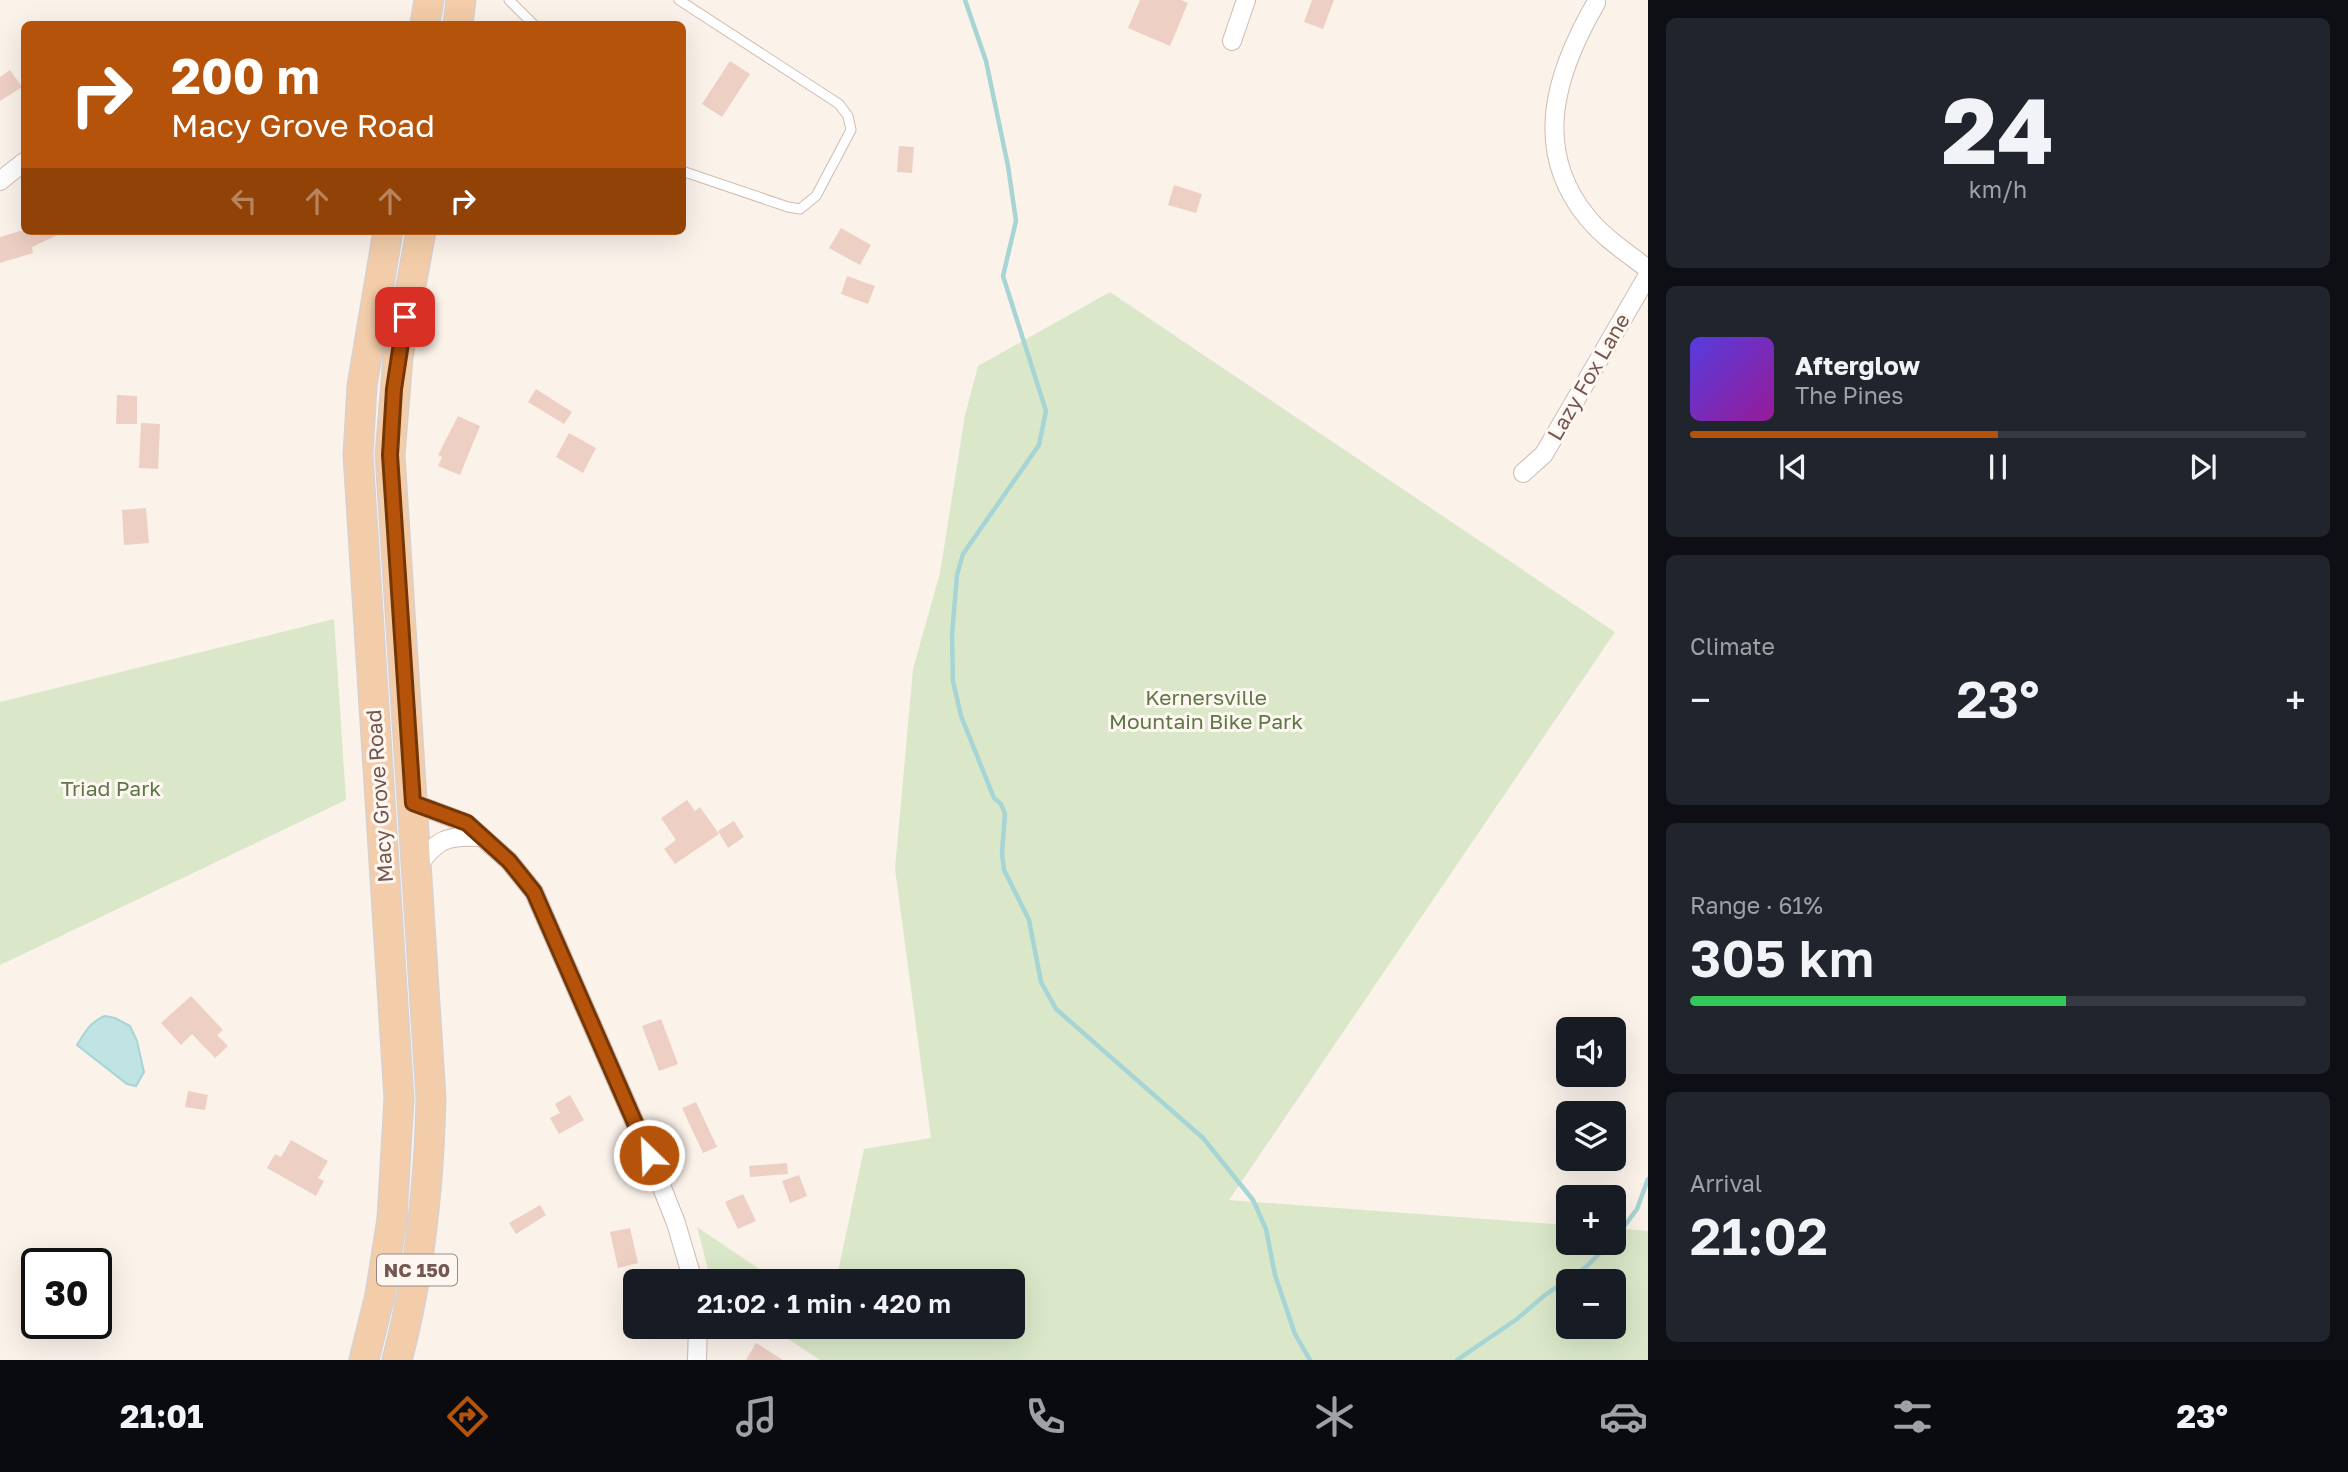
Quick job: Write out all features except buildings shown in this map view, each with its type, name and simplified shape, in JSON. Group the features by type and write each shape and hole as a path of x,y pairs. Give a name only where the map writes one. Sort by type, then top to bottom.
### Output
{"main road":[{"path":"426,21 429,0"},
{"path":"458,21 461,0"},
{"name":"Macy Grove Road","path":"364,1360 387,1257 398,1139 398,1056 358,455 365,363 387,235"},
{"path":"401,235 393,301 399,313 405,317"},
{"name":"Macy Grove Road","path":"397,1360 411,1302 425,1212 430,1140 430,1055 390,455 394,389 420,235"},
{"path":"383,830 393,835 400,851 430,1055"}],"street":[{"path":"1232,41 1246,0"},
{"path":"1596,3 1578,33 1561,77 1555,107 1554,133 1559,166 1569,190 1588,218 1648,270"},
{"path":"0,181 21,164"},
{"name":"Lazy Fox Lane","path":"1523,473 1544,454 1648,275"},
{"path":"413,803 467,823 523,876 543,910 649,1155 676,1223 689,1269"},
{"path":"417,867 433,847 442,841 462,836 481,837"},
{"path":"697,1360 698,1339"}],"lane":[{"path":"509,0 530,21"},
{"path":"679,0 839,104 848,116 851,130 816,196 800,209 686,172"}],"green space":[{"name":"Kernersville Mountain Bike Park","path":"1110,292 1615,632 1229,1200 1556,1224 1556,1255 1626,1255 1626,1229 1648,1231 1648,1360 820,1360 788,1339 1025,1339 1025,1269 839,1269 864,1149 931,1138 895,869 913,669 940,573 965,415 978,366"},
{"name":"Triad Park","path":"334,619 346,800 0,965 0,702"},
{"path":"697,1227 759,1269 708,1269"}],"water":[{"path":"105,1016 130,1026 137,1041 144,1072 136,1086 127,1084 77,1045 92,1024"}],"waterway":[{"path":"965,0 986,61 1008,166 1016,221 1003,276 1046,411 1039,445 963,554 957,575 952,635 953,681 961,716 994,798 1001,804 1005,814 1002,853 1004,870 1029,920 1041,982 1056,1009 1203,1138 1253,1200 1266,1229 1275,1275 1295,1334 1310,1360"},
{"path":"1626,1224 1637,1209 1648,1179"},
{"path":"1457,1360 1517,1319 1598,1255"}],"route":[{"path":"405,317 394,389 390,455 413,803 467,823 509,861 534,892 649,1155"}]}
